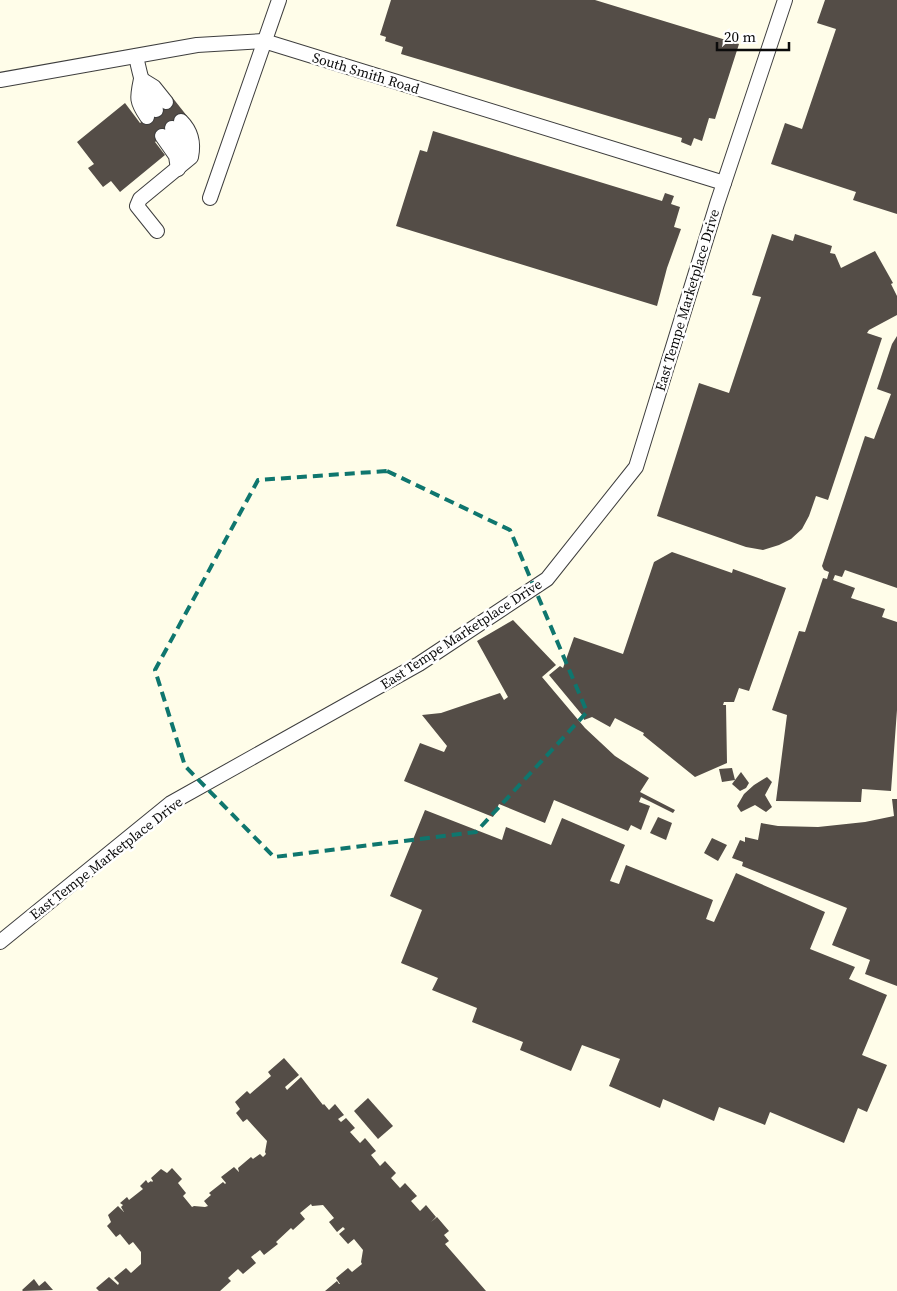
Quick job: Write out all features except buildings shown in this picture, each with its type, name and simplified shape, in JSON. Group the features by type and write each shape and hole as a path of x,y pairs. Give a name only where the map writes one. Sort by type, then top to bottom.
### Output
{"lane":[{"path":"210,198 279,0"},
{"name":"East Tempe Marketplace Drive","path":"0,942 171,803 419,664 547,579 636,467 724,183 785,0"},
{"name":"South Smith Road","path":"0,80 197,45 264,42 724,183"},
{"path":"136,56 141,79 150,102 157,110"},
{"path":"158,231 137,206 140,199 182,166 191,157 193,149 187,127 172,128 176,156 182,166"}],"highlighted area":[{"path":"387,471 510,530 587,712 476,832 274,857 185,766 155,670 258,480"}]}
